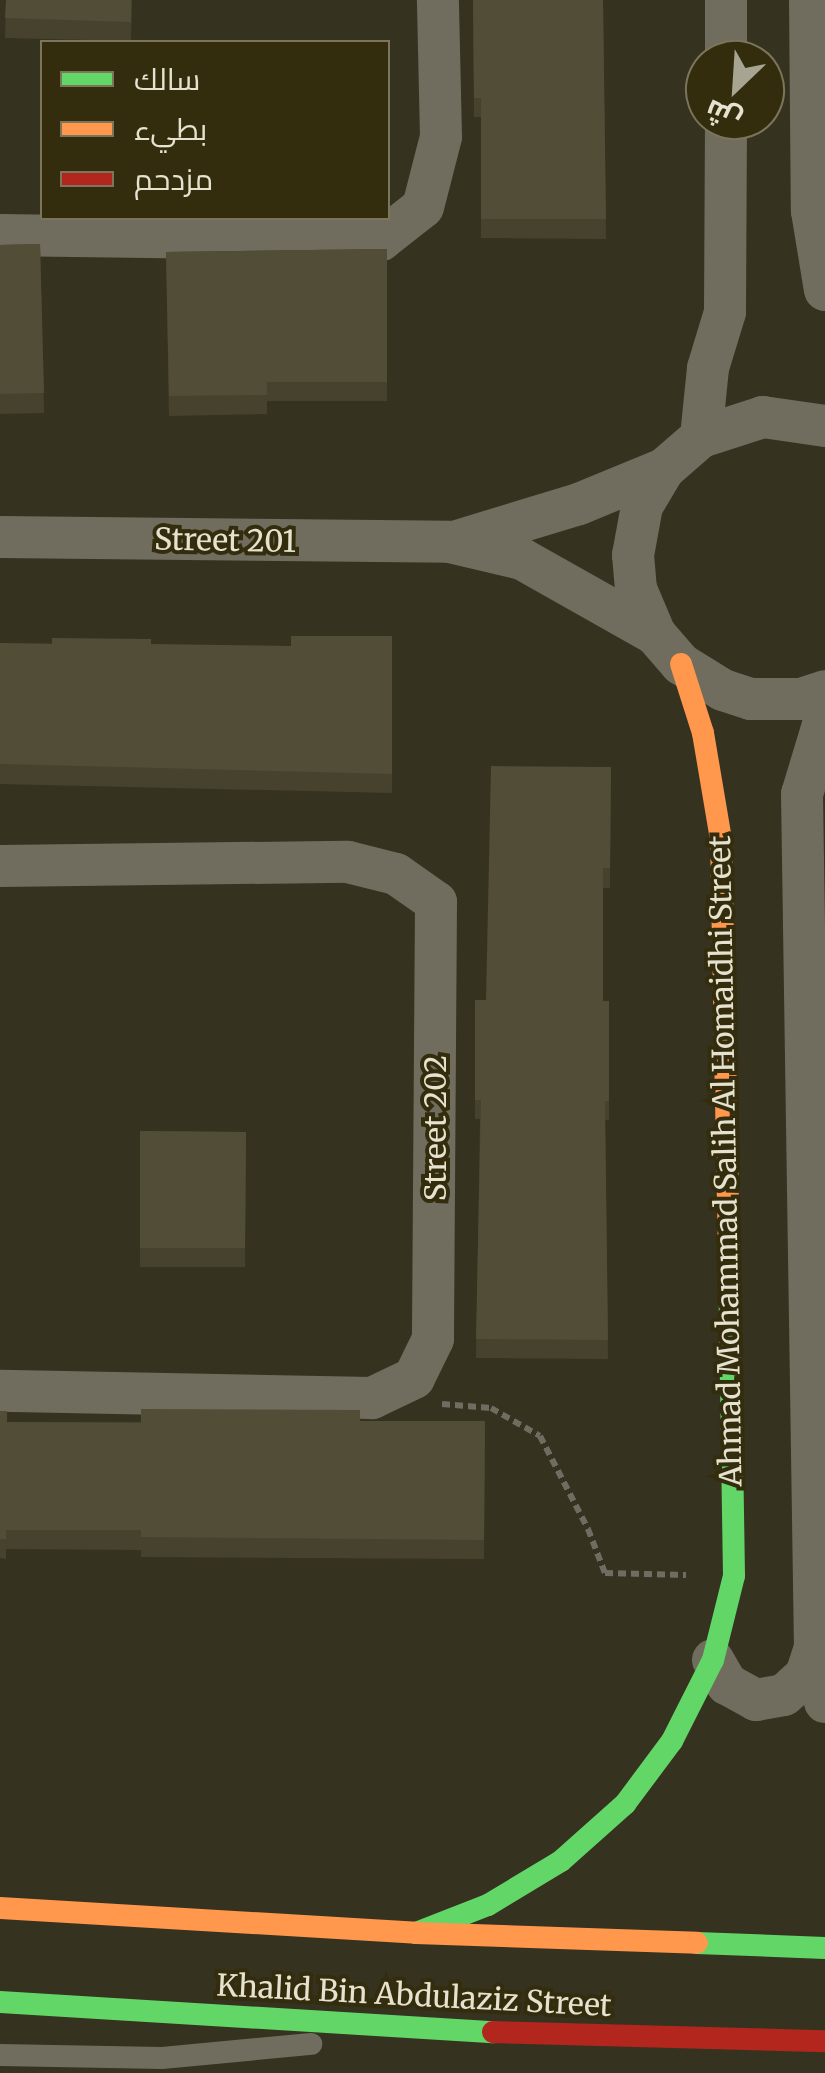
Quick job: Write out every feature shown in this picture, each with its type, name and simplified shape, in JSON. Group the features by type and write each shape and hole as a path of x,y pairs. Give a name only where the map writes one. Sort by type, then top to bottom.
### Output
{"main road":[{"name":"Ahmad Mohammad Salih Al Homaidhi Street","path":"416,1933 488,1906 561,1861 625,1804 672,1742 713,1660 734,1576 721,839 703,733 668,649"},
{"name":"Khalid Bin Abdulaziz Street","path":"0,1908 416,1933 825,1948"},
{"name":"Khalid Bin Abdulaziz Street","path":"0,2002 464,2031 825,2041"}],"street":[{"path":"0,235 381,240 423,207 441,137 438,0"},
{"path":"726,0 726,40"},
{"path":"810,0 812,211 825,290"},
{"path":"701,437 708,368 725,312 726,140"},
{"path":"668,649 636,588 633,555 642,506 664,470 701,437 763,417 825,426"},
{"name":"Street 201","path":"450,542 579,504 664,470"},
{"name":"Street 201","path":"0,537 450,542 522,559 668,649 723,690 751,699 801,698 825,691"},
{"path":"825,718 802,794 816,1169 815,1648 825,1702"},
{"name":"Street 202","path":"0,866 348,862 396,874 436,902 433,1339 414,1378 372,1398 0,1391"},
{"path":"713,1660 727,1684 756,1700 784,1695 806,1675 815,1648"}],"lane":[{"path":"0,2055 162,2058 464,2031"}],"path":[{"path":"372,1398 490,1408 540,1436 588,1529 604,1573 734,1576"}],"building":[{"path":"6,0 131,0 131,22 5,18"},
{"path":"473,0 603,0 606,219 481,219 481,98 474,98"},
{"path":"40,244 44,393 0,394 0,245"},
{"path":"387,249 387,382 267,382 267,395 169,396 166,252"},
{"path":"291,636 392,636 392,774 0,764 0,643 52,644 52,638 151,639 151,644 291,646"},
{"path":"491,766 611,767 610,868 603,868 603,1001 609,1001 609,1101 605,1101 608,1340 476,1339 481,1100 475,1100 475,1000 486,1000"},
{"path":"140,1131 246,1132 245,1248 140,1248"},
{"path":"141,1409 360,1410 360,1421 485,1421 484,1540 141,1537 141,1530 6,1530 6,1539 0,1539 0,1411 7,1411 7,1422 141,1423"}],"traffic: fast":[{"path":"416,1933 488,1905 561,1861 625,1804 672,1741 713,1660 734,1576 729,1271"},
{"path":"697,1943 825,1948"},
{"path":"0,2002 493,2032"}],"traffic: slow":[{"path":"681,664 703,733 721,839 729,1271"},
{"path":"0,1908 416,1933 697,1943"}],"traffic: jam":[{"path":"493,2032 825,2041"}]}
